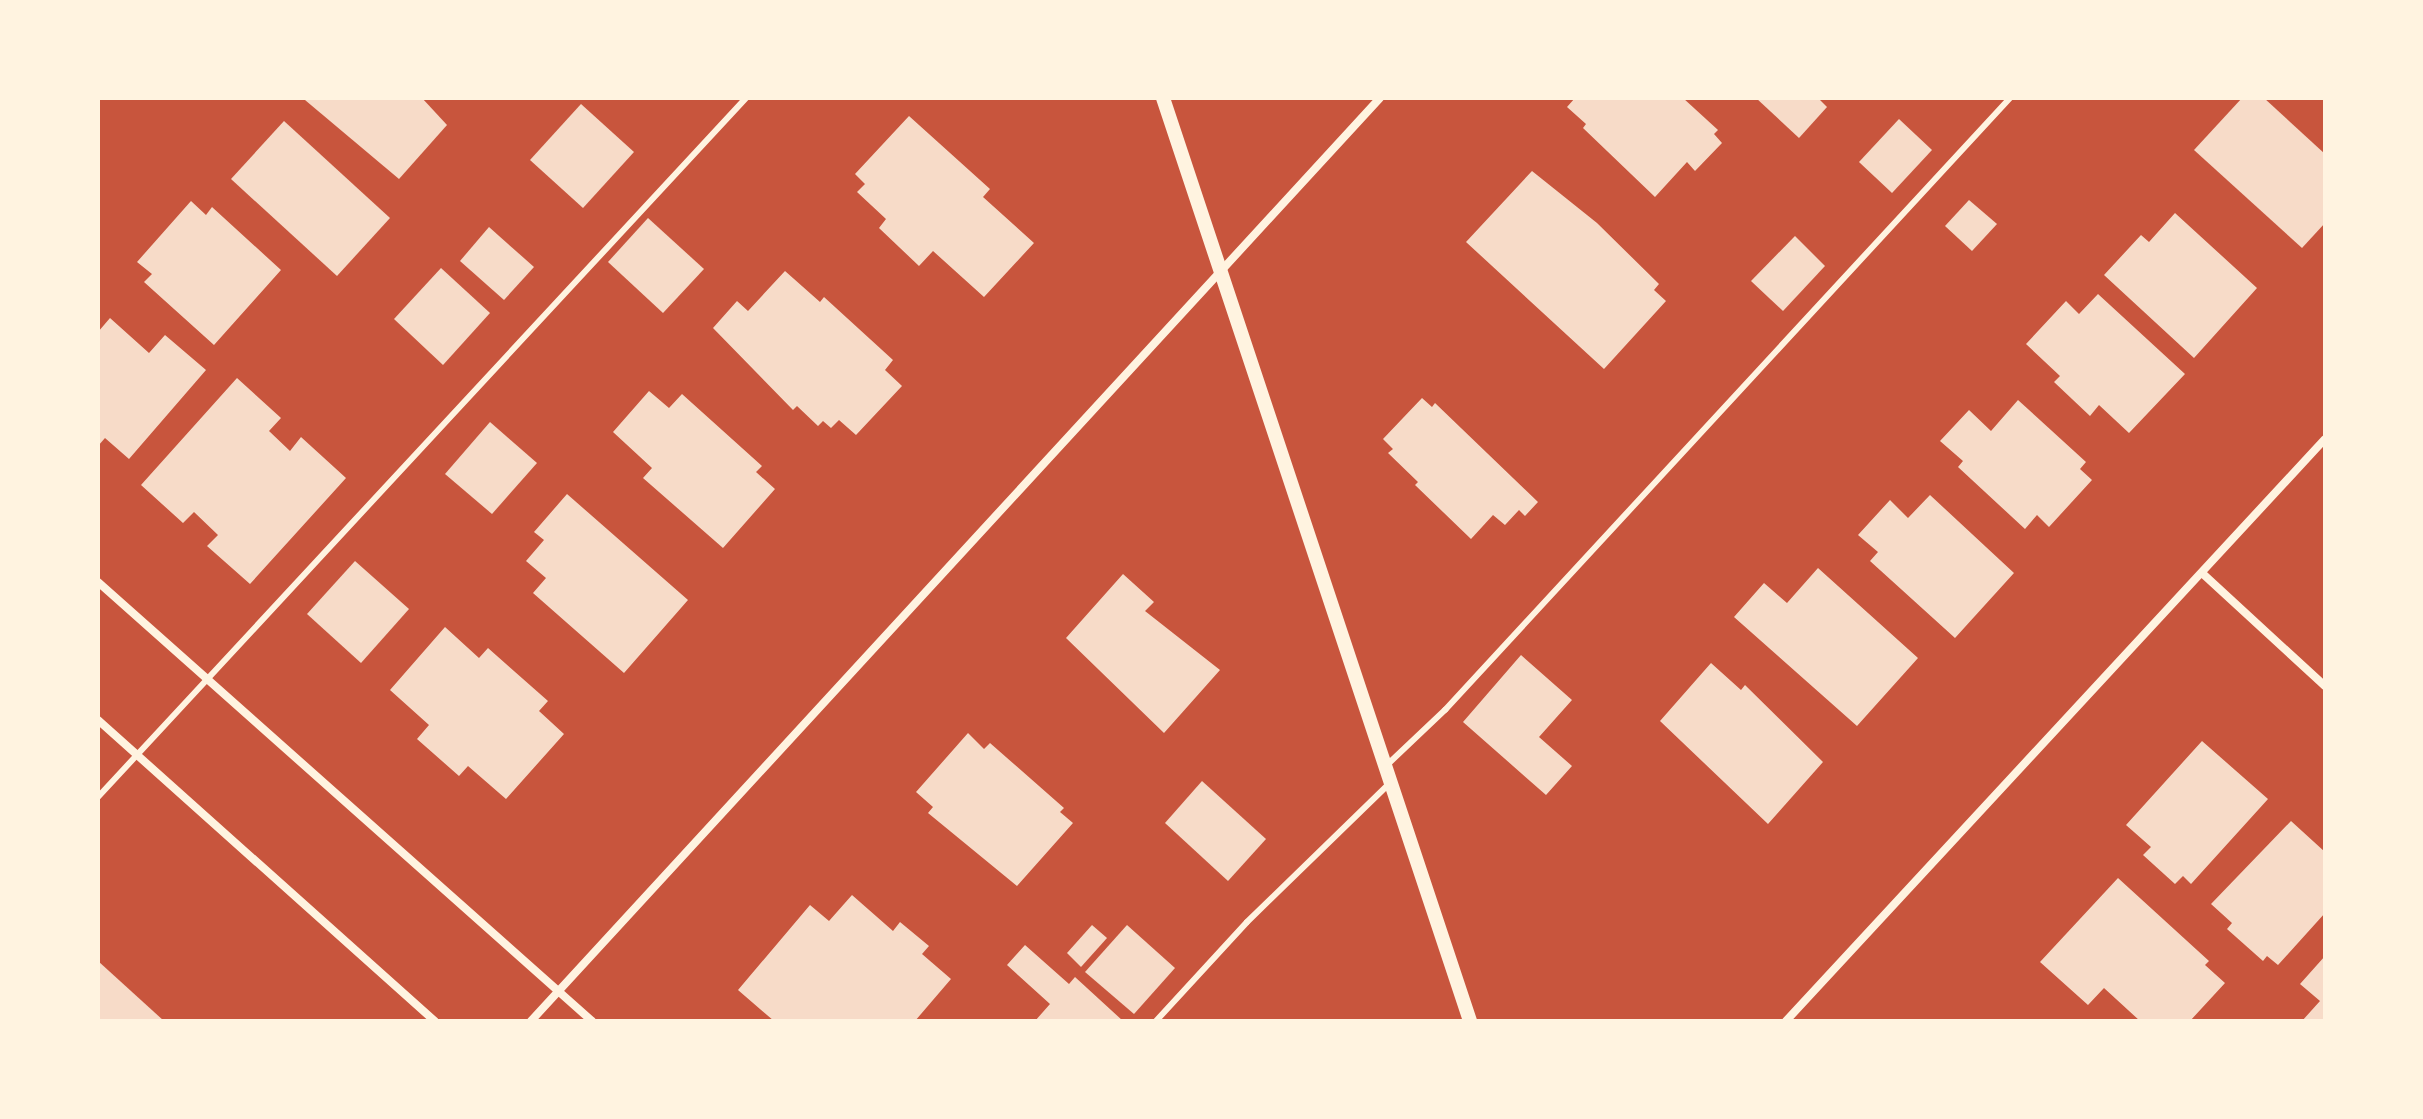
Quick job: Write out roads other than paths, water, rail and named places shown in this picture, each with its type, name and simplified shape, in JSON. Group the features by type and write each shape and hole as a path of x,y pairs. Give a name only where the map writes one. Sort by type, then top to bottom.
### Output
{"street":[{"path":"1163,98 1470,1021"},
{"path":"531,1021 1380,98"},
{"path":"1786,1021 2325,439"},
{"path":"2202,573 2325,686"},
{"path":"98,582 592,1021"},
{"path":"98,720 435,1021"}],"lane":[{"path":"98,797 746,98"},
{"path":"1385,767 1445,710 2010,98"},
{"path":"1156,1021 1247,922 1390,783"}]}
